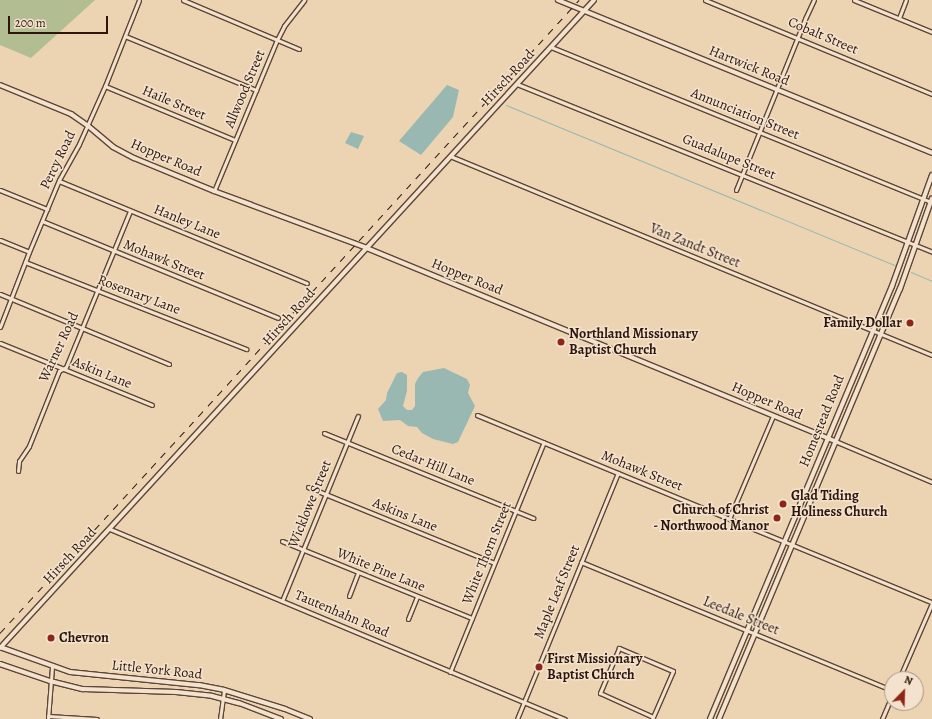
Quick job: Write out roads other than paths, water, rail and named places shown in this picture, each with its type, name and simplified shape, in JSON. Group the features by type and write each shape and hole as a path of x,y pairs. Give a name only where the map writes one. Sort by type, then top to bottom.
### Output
{"main road":[{"name":"Hirsch Road","path":"0,648 594,0"},
{"name":"Hopper Road","path":"0,85 71,114 87,125 106,142 123,153 214,191 367,248"},
{"name":"Homestead Road","path":"710,719 748,631 852,377 892,286 932,175"},
{"name":"Homestead Road","path":"720,719 835,441 900,289 931,200"},
{"path":"892,286 900,289"},
{"path":"852,377 862,380"},
{"path":"804,494 812,497"},
{"path":"767,584 775,587"},
{"name":"Little York Road","path":"0,648 70,672 199,685 224,690 270,704 300,717 310,719"},
{"name":"Little York Road","path":"0,664 50,681 100,691 176,692 224,699 281,719"},
{"path":"718,700 726,703"},
{"path":"266,713 270,704"}],"street":[{"path":"183,0 299,49"},
{"name":"Allwood Street","path":"214,191 277,40 284,26 304,0"},
{"name":"Hartwick Road","path":"558,0 932,153"},
{"name":"Cobalt Street","path":"705,0 932,94"},
{"path":"736,190 797,37 814,0"},
{"path":"854,0 932,32"},
{"path":"899,18 906,0"},
{"name":"Percy Road","path":"0,326 47,209 79,144 105,86 139,2"},
{"path":"125,36 256,90"},
{"name":"Annunciation Street","path":"551,47 931,200"},
{"name":"Guadalupe Street","path":"517,84 932,252"},
{"name":"Haile Street","path":"105,86 235,140"},
{"name":"Van Zandt Street","path":"450,156 932,355"},
{"name":"Hanley Lane","path":"59,182 307,283"},
{"path":"0,190 47,209"},
{"name":"Warner Road","path":"18,471 19,461 29,446 59,371 66,366 130,211"},
{"name":"Mohawk Street","path":"42,221 278,318"},
{"path":"0,240 29,252"},
{"name":"Hopper Road","path":"367,248 932,482"},
{"name":"Rosemary Lane","path":"25,262 246,349"},
{"path":"0,294 169,364"},
{"name":"Askin Lane","path":"0,343 152,404"},
{"name":"Mohawk Street","path":"477,415 932,603"},
{"name":"Wicklowe Street","path":"282,601 358,416"},
{"path":"729,519 773,416"},
{"name":"Cedar Hill Lane","path":"324,433 533,518"},
{"name":"White Thorn Street","path":"450,672 544,442"},
{"name":"Maple Leaf Street","path":"517,719 618,473"},
{"name":"Askins Lane","path":"308,487 494,563"},
{"name":"Tautenhahn Road","path":"110,529 565,719"},
{"name":"White Pine Lane","path":"282,542 472,618"},
{"name":"Leedale Street","path":"581,562 884,687"},
{"path":"349,596 358,572"},
{"path":"408,619 417,596"},
{"path":"902,671 932,603"},
{"path":"619,648 673,671 653,718 600,693 619,648"},
{"path":"52,667 48,718 97,719"},
{"path":"220,719 224,699 224,690"}],"water":[{"path":"447,85 459,90 453,117 421,155 399,141"},
{"path":"351,132 364,136 358,149 345,143"},
{"path":"444,368 467,379 470,385 468,393 475,406 458,442 453,444 433,439 422,433 417,427 408,426 400,420 383,421 378,409 386,400 387,393 397,373 402,372 407,375 407,391 403,406 407,410 412,410 415,406 415,384 418,378 423,372"}],"waterway":[{"path":"506,105 896,266"},
{"path":"911,272 932,281"}],"railway":[{"path":"0,633 579,0"}],"place":[{"name":"Family Dollar","path":"910,323"},
{"name":"Northland Missionary Baptist Church","path":"561,342"},
{"name":"Glad Tiding Holiness Church","path":"783,504"},
{"name":"Church of Christ - Northwood Manor","path":"777,518"},
{"name":"Chevron","path":"51,638"},
{"name":"First Missionary Baptist Church","path":"539,667"}]}
